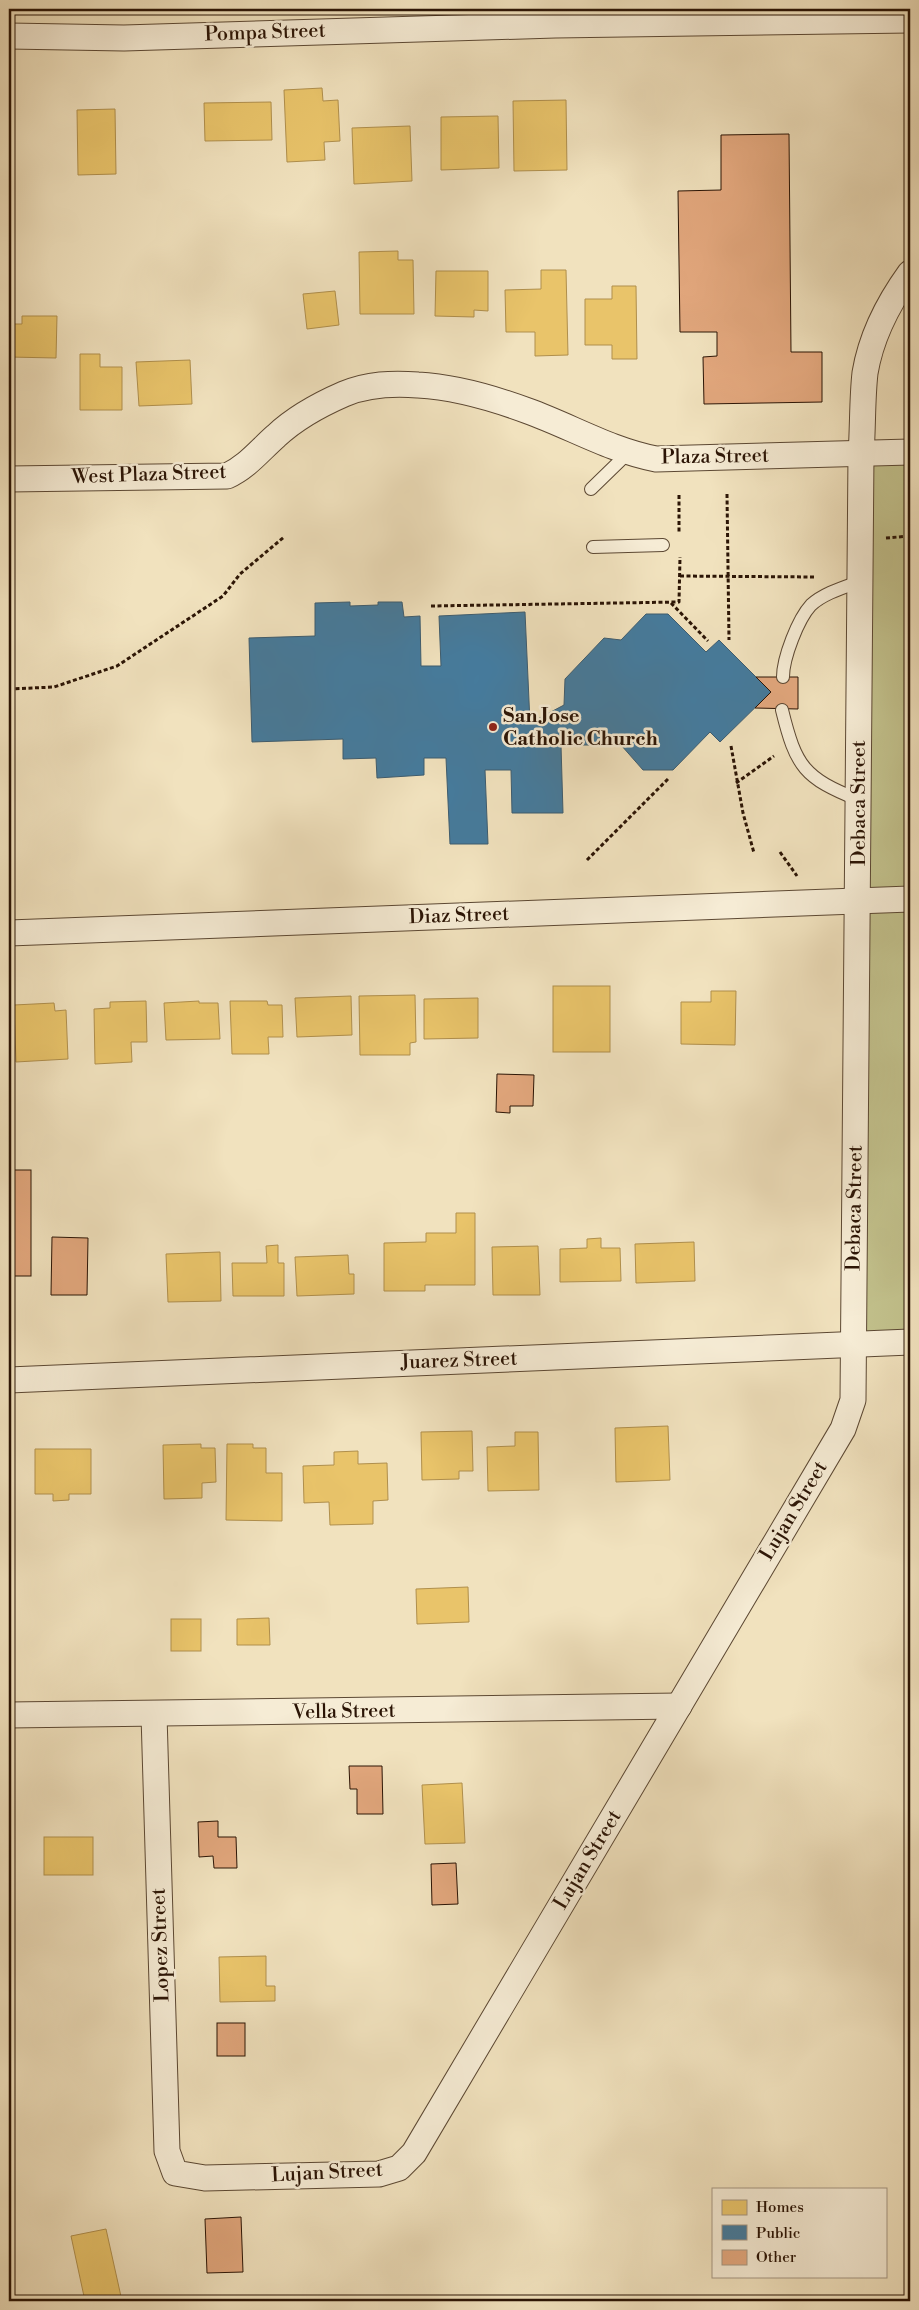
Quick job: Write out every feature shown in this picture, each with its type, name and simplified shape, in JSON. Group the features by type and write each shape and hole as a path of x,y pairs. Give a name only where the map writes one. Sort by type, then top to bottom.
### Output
{"street":[{"name":"Pompa Street","path":"9,36 124,38 555,17 910,20"},
{"name":"Debaca Street","path":"854,1345 862,454 865,374 872,345 886,311 910,273"},
{"name":"West Plaza Street","path":"9,479 227,476 240,470 278,434 303,417 344,394 378,384 441,386 529,411"},
{"name":"Plaza Street","path":"529,411 628,453 656,458 910,452"},
{"name":"Diaz Street","path":"9,933 910,899"},
{"name":"Juarez Street","path":"9,1380 910,1342"},
{"name":"Lujan Street","path":"175,2173 205,2178 379,2174 399,2168 414,2154 843,1429 853,1400 854,1345"},
{"name":"Vella Street","path":"9,1715 154,1715 679,1706"},
{"name":"Lopez Street","path":"154,1715 167,2151 175,2173"}],"lane":[{"path":"591,490 628,453"},
{"path":"593,547 663,545"},
{"path":"783,677 783,665 794,634 811,605 837,590 861,581"},
{"path":"782,710 791,746 805,771 837,791 859,800"}],"path":[{"path":"727,494 729,640"},
{"path":"679,495 679,540"},
{"path":"883,539 910,536"},
{"path":"9,689 54,687 117,666 224,596 240,574 284,537"},
{"path":"431,606 679,602 679,549"},
{"path":"680,576 820,577"},
{"path":"671,602 708,641"},
{"path":"731,746 736,783 754,853"},
{"path":"736,783 780,752"},
{"path":"587,860 668,779"},
{"path":"780,852 802,883"}],"shaded area":[{"path":"910,452 910,1342 854,1345 861,454"}],"building: Homes":[{"path":"322,88 323,101 338,100 340,141 324,142 325,160 287,162 284,90"},
{"path":"566,100 567,170 514,171 513,101"},
{"path":"271,102 272,140 205,141 204,103"},
{"path":"115,109 116,174 78,175 77,110"},
{"path":"498,116 499,168 441,170 441,117"},
{"path":"410,126 412,181 354,184 352,128"},
{"path":"398,251 398,260 413,260 414,314 360,314 359,252"},
{"path":"541,270 566,270 568,355 535,356 535,332 506,332 505,290 541,289"},
{"path":"436,271 488,271 488,311 474,310 474,317 435,316"},
{"path":"612,286 636,286 637,359 612,359 612,345 585,345 585,299 612,299"},
{"path":"335,291 339,325 307,329 303,294"},
{"path":"22,316 57,316 56,358 9,357 9,324 22,324"},
{"path":"80,354 100,354 100,367 122,367 122,410 80,410"},
{"path":"190,360 192,404 139,406 136,362"},
{"path":"553,986 610,986 610,1052 553,1052"},
{"path":"711,991 736,991 735,1045 681,1044 681,1002 711,1002"},
{"path":"415,995 416,1042 410,1043 410,1055 360,1055 359,996"},
{"path":"351,996 352,1035 297,1037 295,998"},
{"path":"478,998 478,1038 424,1039 424,999"},
{"path":"146,1001 147,1042 131,1042 132,1062 95,1064 94,1009 110,1008 110,1002"},
{"path":"199,1001 199,1003 218,1003 220,1039 166,1040 164,1003"},
{"path":"230,1001 267,1001 268,1005 282,1005 283,1037 268,1037 269,1054 232,1054"},
{"path":"54,1003 55,1011 66,1010 68,1059 16,1062 14,1005"},
{"path":"456,1213 475,1213 475,1285 425,1285 425,1291 384,1291 384,1243 426,1242 426,1233 456,1233"},
{"path":"601,1238 601,1248 620,1248 621,1281 560,1282 560,1249 587,1248 587,1239"},
{"path":"694,1242 695,1281 636,1283 635,1244"},
{"path":"278,1245 278,1263 284,1263 284,1296 233,1296 232,1263 267,1263 266,1246"},
{"path":"538,1246 540,1295 493,1295 492,1247"},
{"path":"220,1252 221,1301 168,1302 166,1254"},
{"path":"348,1255 349,1274 354,1274 354,1294 297,1296 295,1257"},
{"path":"668,1426 670,1480 616,1482 615,1428"},
{"path":"472,1431 473,1471 459,1471 459,1479 422,1480 421,1432"},
{"path":"515,1432 538,1432 539,1490 488,1491 487,1447 515,1446"},
{"path":"201,1444 201,1448 215,1448 216,1482 202,1483 202,1498 164,1499 163,1445"},
{"path":"227,1444 253,1444 253,1448 266,1448 266,1473 282,1473 282,1521 226,1520"},
{"path":"35,1449 91,1449 91,1494 69,1494 69,1500 53,1501 53,1494 35,1494"},
{"path":"358,1451 358,1464 387,1463 388,1500 373,1501 373,1524 330,1525 329,1502 304,1503 303,1466 334,1465 334,1452"},
{"path":"468,1587 469,1622 417,1624 416,1589"},
{"path":"269,1618 270,1645 237,1645 237,1619"},
{"path":"171,1619 201,1619 201,1651 171,1651"},
{"path":"462,1783 465,1843 425,1844 422,1785"},
{"path":"44,1837 93,1837 93,1875 44,1875"},
{"path":"266,1956 266,1986 275,1986 275,2001 220,2002 219,1957"},
{"path":"106,2229 122,2301 85,2301 71,2236"}],"building: Public":[{"name":"San Jose Catholic Church","path":"350,602 350,606 378,605 378,602 402,602 404,617 420,616 421,666 441,666 439,616 525,612 530,723 564,705 565,679 604,638 621,640 646,614 668,614 706,652 719,640 771,692 720,742 710,732 673,770 643,770 621,745 561,745 563,813 512,813 511,770 485,770 488,844 450,844 446,758 424,758 424,775 377,778 376,758 343,759 343,739 252,742 249,638 315,636 315,603"}],"building: Other":[{"path":"789,134 791,352 822,352 822,402 704,404 703,357 717,356 717,332 680,332 678,191 721,190 721,135"},
{"path":"756,677 798,677 798,709 755,708 771,692"},
{"path":"497,1074 534,1075 533,1106 510,1106 510,1113 496,1112"},
{"path":"9,1170 31,1170 31,1276 9,1276"},
{"path":"52,1237 88,1238 87,1295 51,1295"},
{"path":"349,1766 382,1766 383,1814 357,1814 357,1789 350,1789"},
{"path":"218,1821 218,1837 236,1837 237,1868 214,1868 213,1856 199,1857 198,1822"},
{"path":"456,1863 458,1904 432,1905 431,1864"},
{"path":"217,2023 245,2023 245,2056 217,2056"},
{"path":"241,2217 243,2272 207,2273 205,2219"}],"place":[{"name":"San Jose Catholic Church","path":"493,727"}]}
